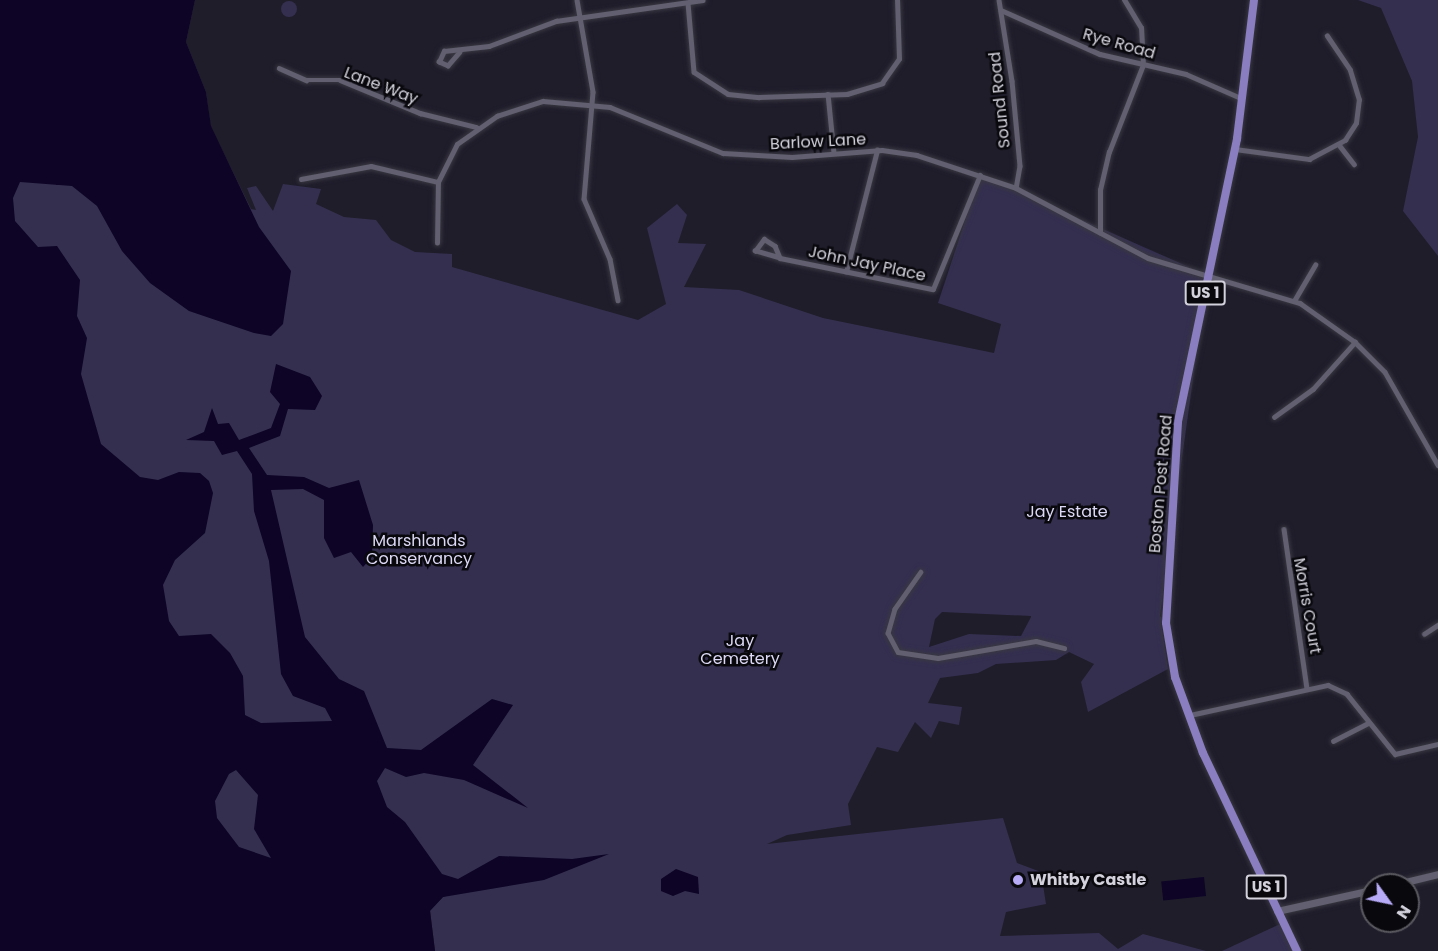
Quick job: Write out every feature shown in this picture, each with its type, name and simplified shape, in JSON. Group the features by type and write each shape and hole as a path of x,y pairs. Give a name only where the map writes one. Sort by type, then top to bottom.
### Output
{"main road":[{"name":"Boston Post Road","path":"1254,0 1235,149 1178,422 1166,576 1171,661 1188,716 1296,951"}],"street":[{"path":"578,0 593,104 584,199 586,215 610,259 618,300"},
{"path":"460,52 448,66 438,62 444,51 460,52 580,19 703,0"},
{"path":"688,3 694,72 712,86 740,97 828,94 870,89 896,67 899,7 897,0"},
{"path":"999,0 1001,10"},
{"path":"1100,233 1100,190 1109,152 1143,65 1141,28 1124,0"},
{"name":"Rye Road","path":"1001,10 1100,54 1205,80 1241,98"},
{"name":"Sound Road","path":"1001,10 1020,166 1016,188"},
{"path":"1235,149 1309,159 1340,146 1356,123 1359,100 1350,70 1327,36"},
{"name":"Lane Way","path":"279,68 306,80 340,80 420,113 476,127"},
{"path":"828,94 834,153"},
{"name":"Barlow Lane","path":"437,243 438,182 457,144 476,127 543,101 593,104 723,153 784,157 877,150 917,155 1016,188 1149,258 1294,301 1355,342 1402,396 1438,465"},
{"path":"1340,146 1354,164"},
{"path":"846,272 877,150"},
{"path":"301,179 371,166 438,182"},
{"name":"John Jay Place","path":"780,258 771,242 757,243 759,255 933,289 980,175"},
{"path":"1294,301 1315,265"},
{"path":"1274,417 1313,389 1355,342"},
{"name":"Morris Court","path":"1284,529 1307,688"},
{"path":"921,572 895,609 888,633 898,652 938,658 1036,641 1064,648"},
{"path":"1424,634 1438,625"},
{"path":"1188,716 1307,688 1336,687 1396,755 1438,744"},
{"path":"1333,741 1368,723"},
{"path":"1420,878 1438,874"},
{"path":"1277,911 1360,893"}],"green space":[{"name":"Marshlands Conservancy","path":"195,0 186,42 206,92 211,127 251,209 256,210 247,188 256,186 273,211 283,184 321,189 316,204 344,217 376,220 391,240 415,252 452,254 452,267 638,320 666,304 647,228 677,204 687,215 678,243 706,244 684,287 739,290 823,318 994,353 1001,324 938,303 980,175 1214,278 1208,277 1205,293 1160,616 1166,623 1161,623 1168,669 1088,712 1081,682 1094,664 1069,652 1056,660 996,664 978,673 940,678 928,703 962,707 959,725 939,721 931,738 915,722 898,752 877,747 848,804 851,825 787,835 767,844 1003,818 1017,863 1041,872 1046,904 1006,912 1000,936 1099,933 1118,949 1143,934 1206,951 435,951 430,910 443,897 459,892 326,907 222,838 0,301 0,50","holes":["942,612 1031,616 1021,636 969,634 929,647 935,619"]},
{"path":"1358,0 1438,0 1438,256 1403,211 1418,137 1412,81 1381,8"},
{"path":"289,1 297,9 289,17 281,9"},
{"path":"1280,924 1293,951 1222,951"}],"shaded area":[{"path":"0,0 195,0 186,42 206,92 211,126 259,227 291,271 283,324 271,336 254,333 189,311 150,283 122,251 97,206 72,186 20,182 13,198 15,221 38,247 57,246 80,280 77,316 87,338 81,374 101,444 140,477 158,480 179,472 200,473 209,481 213,493 205,533 175,560 163,585 169,621 179,636 211,634 230,653 243,676 245,715 261,723 332,721 325,708 293,696 281,674 269,561 254,511 252,474 237,451 222,455 214,441 186,440 204,432 212,408 218,424 229,423 239,440 271,428 280,404 270,392 276,364 310,377 322,396 315,410 288,409 280,436 249,448 267,475 304,477 329,488 359,480 373,525 372,557 363,567 351,552 334,558 324,538 324,500 303,489 271,490 305,637 339,679 364,691 387,748 421,750 492,699 513,705 473,765 528,808 464,780 424,773 406,777 385,768 377,781 387,807 405,822 442,874 458,879 499,856 572,859 609,854 544,880 443,897 430,911 435,951 0,951","holes":["236,770 258,795 254,829 271,858 239,847 217,818 215,801 229,774"]},
{"path":"676,869 698,877 699,894 685,891 673,896 661,891 661,879"},
{"path":"1204,877 1206,896 1163,900 1161,881"}],"place":[{"name":"Whitby Castle","path":"1018,880"}],"park label":[{"name":"Jay Estate","path":"1067,512"},
{"name":"Jay Cemetery","path":"740,650"}]}
